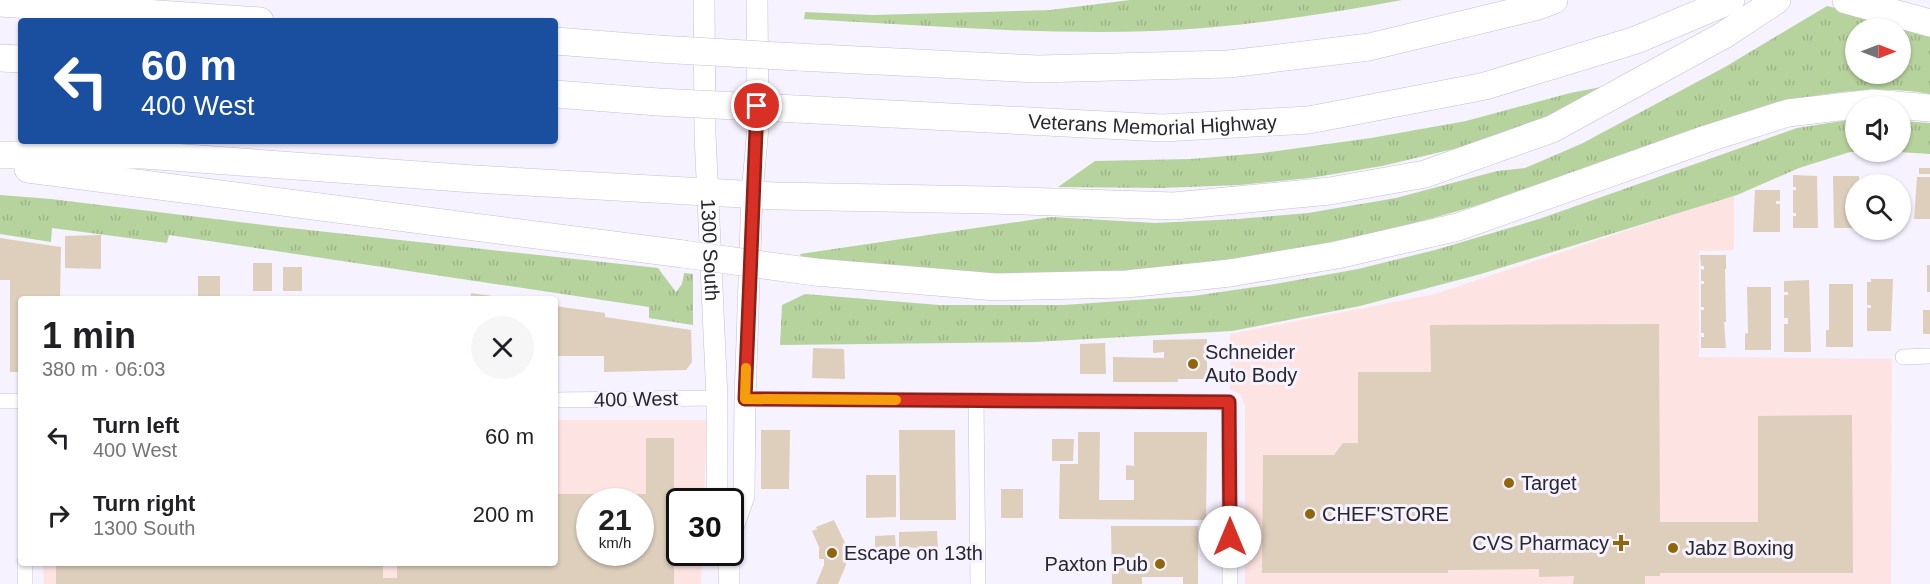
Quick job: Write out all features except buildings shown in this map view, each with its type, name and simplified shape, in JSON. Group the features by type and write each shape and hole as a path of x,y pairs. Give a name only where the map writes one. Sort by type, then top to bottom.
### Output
{"highway":[{"name":"Veterans Memorial Highway","path":"558,94 658,102 1163,129 1309,120 1485,86 1636,40 1731,0"},
{"path":"0,155 144,155 474,179 752,194 1174,206 1330,191 1425,174 1552,129 1724,35 1777,0"},
{"path":"1846,0 1930,22"},
{"path":"0,3 217,18"},
{"path":"558,41 658,49 1038,69 1229,64 1369,47 1545,4"},
{"path":"0,58 18,59"},
{"path":"0,74 18,74"},
{"path":"0,166 815,272 996,287 1127,284 1230,273 1337,255 1458,227 1706,139 1788,113 1873,103 1930,108"}],"main road":[{"name":"1300 South","path":"704,0 705,135 717,398 717,488"},
{"name":"1300 South","path":"744,496 752,194 758,127 757,0"},
{"path":"717,398 729,431 731,488"},
{"path":"729,566 729,584"}],"street":[{"path":"1903,357 1930,356"},
{"name":"400 West","path":"558,400 717,398"},
{"path":"745,399 1229,402 1230,584"},
{"path":"976,400 978,584"},
{"path":"0,401 18,401"},
{"path":"25,584 26,566"}],"shaded area":[{"path":"1734,195 1734,250 1699,251 1699,357 1892,359 1891,584 1245,584 1245,405 1240,394 1230,390 1230,334 1435,294"},
{"path":"558,420 707,420 704,488 666,488 666,566 702,566 701,584 44,584 43,566 558,566"}],"green space":[{"path":"1130,0 1402,0 1278,20 1154,31 1022,31 804,19 805,12 873,15 1050,10"},
{"path":"1827,6 1876,18 1845,18 1845,84 1911,84 1911,26 1930,31 1930,94 1874,90 1820,95 1783,102 1522,192 1400,227 1332,242 1195,264 1072,274 937,271 803,262 800,254 1051,217 1155,223 1308,213 1396,198 1497,171 1525,168 1581,144 1725,67"},
{"path":"1612,85 1579,108 1483,142 1382,166 1310,178 1240,185 1161,188 1058,187 1095,161 1191,159 1262,153 1371,138 1466,121 1570,93"},
{"path":"1845,121 1845,154 1799,168 1737,195 1481,274 1360,306 1232,331 1035,342 780,345 782,305 805,294 939,305 1063,305 1193,296 1358,269 1435,250 1539,219 1797,128"},
{"path":"1911,122 1930,123 1930,154 1911,153"},
{"path":"0,195 658,268 676,292 682,284 684,273 693,274 693,325 649,318 649,307 169,235 167,243 52,228 51,242 0,234"}],"slow traffic":[{"path":"746,368 745,399 896,400"}],"place":[{"name":"Schneider Auto Body","path":"1193,364"},
{"name":"Target","path":"1509,483"},
{"name":"CHEF'STORE","path":"1310,514"},
{"name":"CVS Pharmacy","path":"1621,543"},
{"name":"Jabz Boxing","path":"1673,548"},
{"name":"Escape on 13th","path":"832,553"},
{"name":"Paxton Pub","path":"1160,564"}],"route":[{"path":"757,106 758,127 752,194 745,399 1229,402 1230,537"}]}
